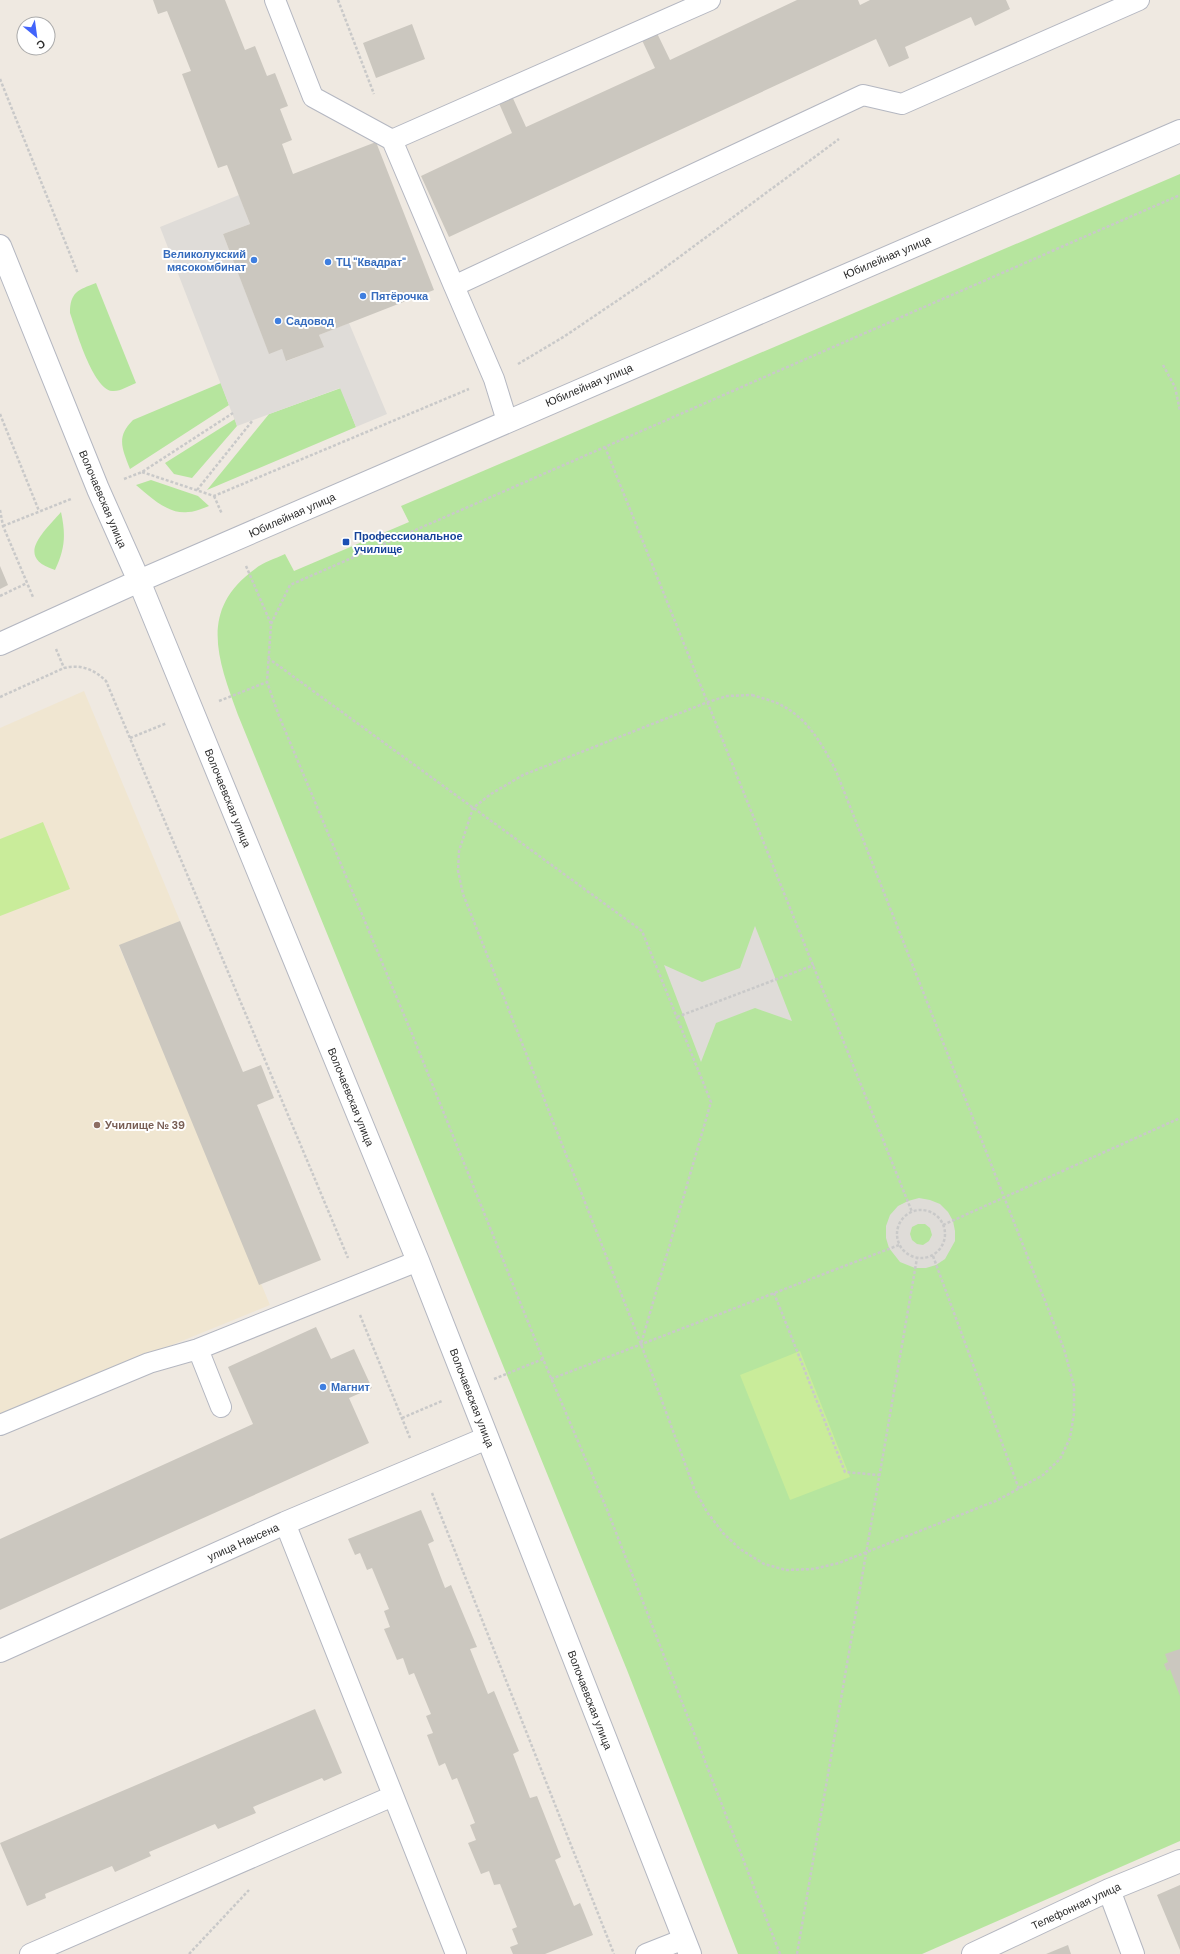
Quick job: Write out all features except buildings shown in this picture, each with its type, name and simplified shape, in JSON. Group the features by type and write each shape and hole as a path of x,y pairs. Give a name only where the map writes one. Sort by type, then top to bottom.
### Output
{"street":[{"name":"Юбилейная улица","path":"0,644 139,581 507,420 1180,131"},
{"name":"Волочаевская улица","path":"0,246 98,489 139,581 418,1261 687,1946"},
{"name":"улица Нансена","path":"0,1651 286,1523 487,1438"},
{"name":"Телефонная улица","path":"973,1954 1108,1890 1180,1860"},
{"path":"1108,1890 1133,1954"}],"lane":[{"path":"275,0 313,97 392,140 494,379 507,420"},
{"path":"392,140 710,0"},
{"path":"454,286 863,95 902,104 1139,0"},
{"path":"0,1425 149,1363 198,1349 418,1261"},
{"path":"198,1349 221,1407"},
{"path":"286,1523 456,1954"},
{"path":"30,1954 393,1796"},
{"path":"646,1954 687,1946"}],"path":[{"path":"338,0 374,94"},
{"path":"0,79 78,274"},
{"path":"232,413 142,472 214,496 494,379 565,336 655,275 840,138"},
{"path":"780,1954 608,1512 551,1379 412,1034 279,716 267,682 271,624 290,585 1180,195"},
{"path":"1163,365 1175,387 1180,411"},
{"path":"0,414 38,511"},
{"path":"197,490 253,420"},
{"path":"605,447 912,1212"},
{"path":"214,496 235,540 271,624"},
{"path":"0,510 3,526 27,583 0,596"},
{"path":"268,658 642,931 711,1102 641,1344"},
{"path":"0,697 64,668 74,666 86,668 98,673 106,681 354,1286 421,1466 614,1954"},
{"path":"752,695 779,704 805,722 822,743 836,771 1064,1349 1074,1386 1074,1414 1070,1438 1060,1459 1044,1476 998,1500 865,1554 839,1563 813,1569 786,1570 764,1564 740,1549 723,1533 706,1512 694,1488 641,1344 463,894 458,871 459,851 473,808 491,794 523,774 727,696 752,695"},
{"path":"677,1017 814,965"},
{"path":"943,1225 1180,1118"},
{"path":"918,1210 929,1211 937,1217 943,1225 945,1235 943,1245 933,1256 917,1258 904,1252 899,1245 896,1235 898,1225 904,1216 912,1212 918,1210"},
{"path":"551,1379 899,1245"},
{"path":"933,1256 1019,1490"},
{"path":"797,1954 917,1258"},
{"path":"774,1293 845,1472 879,1475"},
{"path":"188,1954 252,1887"}],"shaded area":[{"path":"239,195 250,224 223,234 269,353 282,349 287,361 323,347 319,335 349,323 387,414 356,427 340,388 237,426 160,227"},
{"name":"Училище № 39","path":"84,691 180,921 119,946 270,1305 0,1415 0,728"},
{"path":"755,926 792,1021 755,1008 716,1023 701,1062 664,965 702,982 740,968"},
{"path":"919,1198 940,1204 948,1212 953,1221 955,1241 945,1259 936,1265 926,1268 915,1268 900,1262 889,1248 886,1238 886,1226 890,1215 898,1206","holes":["918,1224 925,1224 930,1228 932,1235 929,1241 923,1245 917,1244 912,1240 910,1234 912,1227"]}],"green space":[{"path":"1180,174 1180,1841 922,1954 738,1954 627,1670 238,715 224,675 220,655 218,637 219,619 225,601 237,585 265,562 285,554 294,571 409,522 401,506"},
{"path":"96,283 136,383 118,391 112,391 105,388 98,380 86,358 70,313 70,306 73,296 80,290"},
{"path":"221,383 229,405 130,469 123,449 122,437 133,420"},
{"path":"341,388 356,427 207,490 269,414"},
{"path":"235,419 237,426 192,478 174,474 165,463"},
{"path":"151,480 198,496 209,506 196,511 188,512 174,511 167,508 154,500 136,485"},
{"path":"61,512 64,528 64,542 55,570 43,565 36,558 34,551 41,536"},
{"path":"43,822 70,889 0,916 0,839"},
{"path":"800,1351 850,1477 790,1500 740,1375"}],"place":[{"name":"Великолукский мясокомбинат","path":"254,260"},
{"name":"ТЦ \"Квадрат\"","path":"328,262"},
{"name":"Пятёрочка","path":"363,296"},
{"name":"Садовод","path":"278,321"},
{"name":"Профессиональное училище","path":"346,542"},
{"name":"Училище № 39","path":"97,1125"},
{"name":"Магнит","path":"323,1387"}]}
